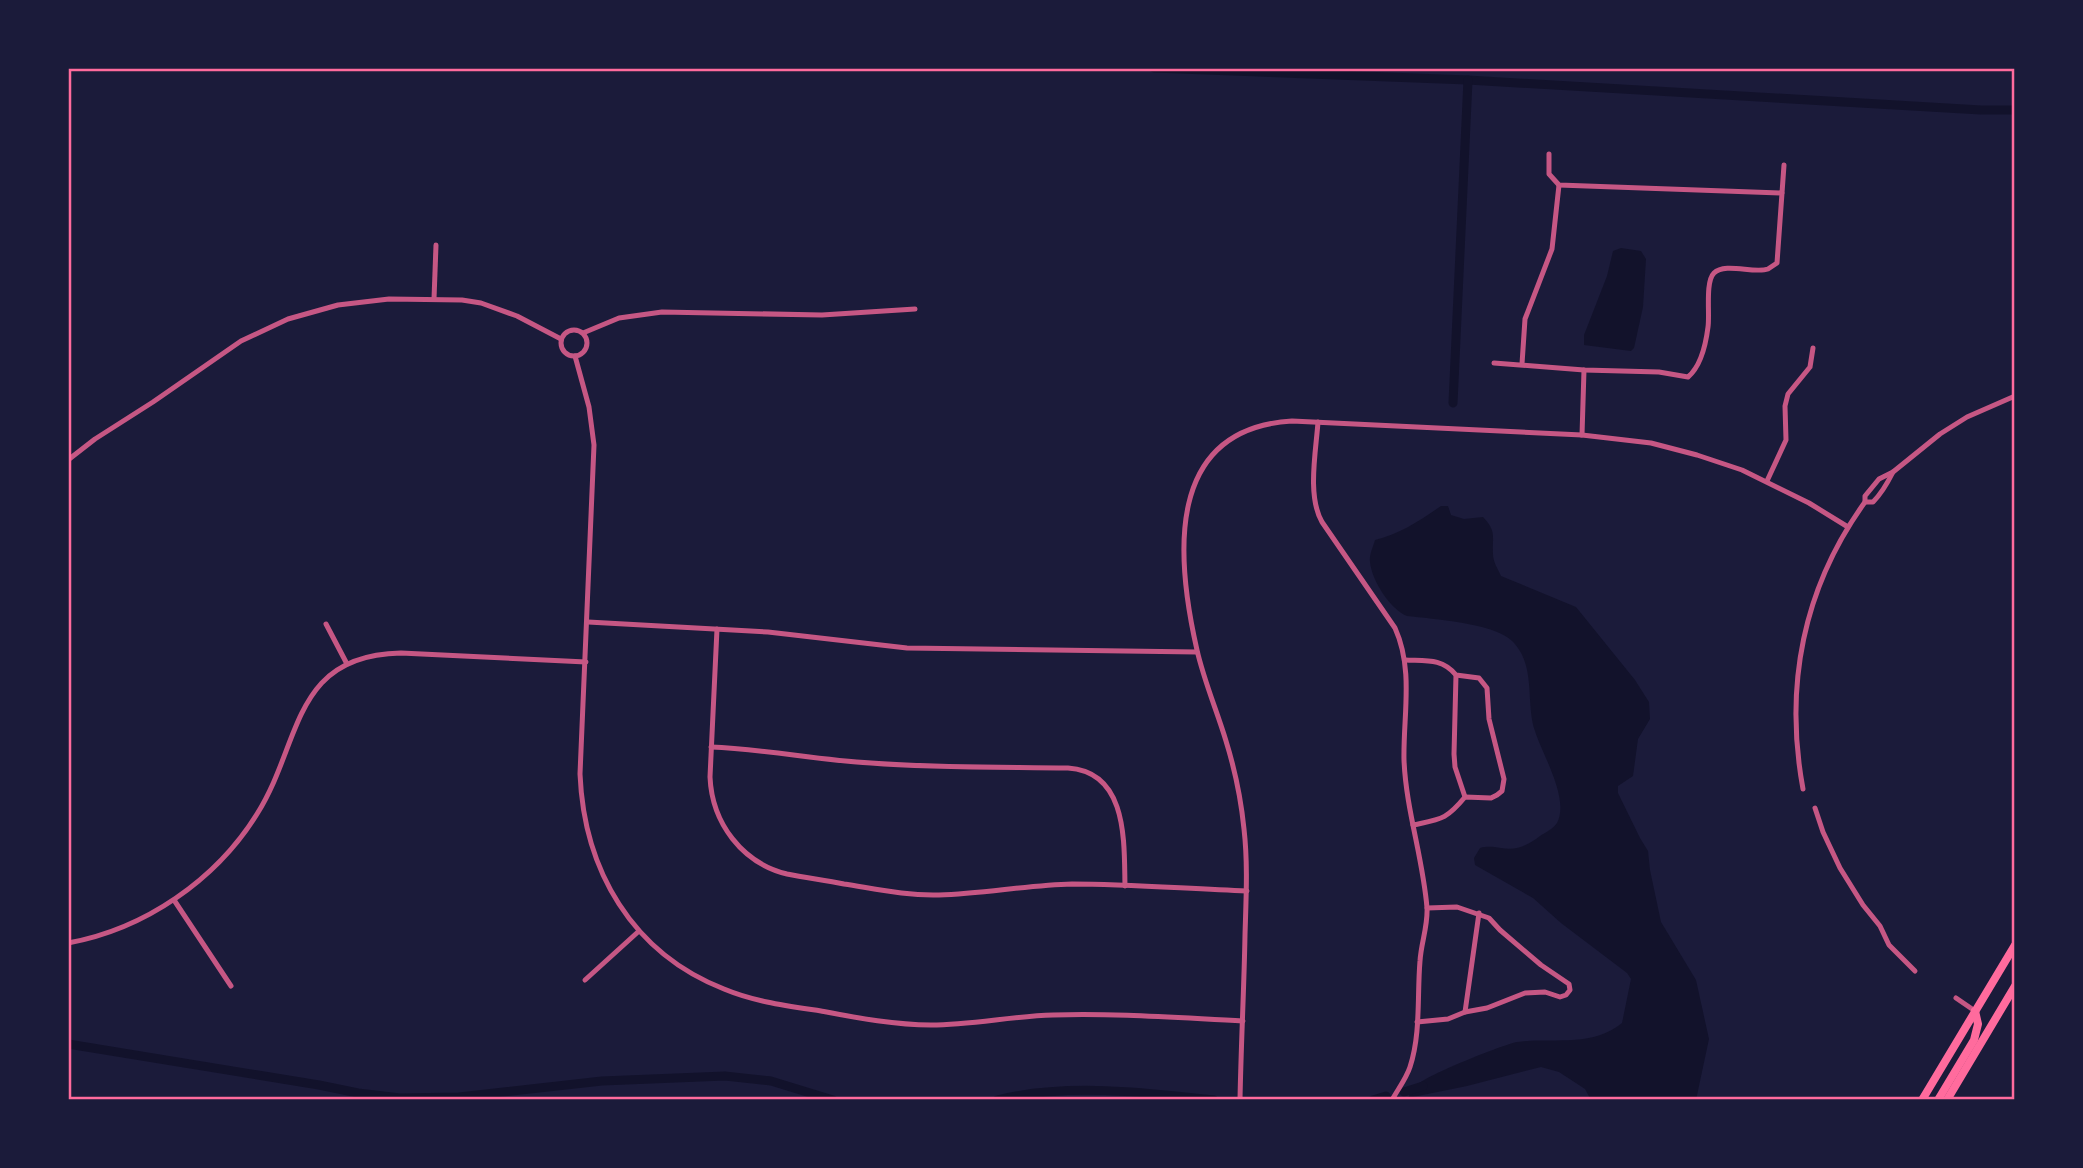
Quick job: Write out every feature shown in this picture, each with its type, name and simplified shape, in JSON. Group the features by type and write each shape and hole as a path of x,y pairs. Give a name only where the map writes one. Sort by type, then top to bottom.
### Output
{"main road":[{"path":"1922,1100 2015,945"},
{"path":"1947,1100 2015,986"},
{"path":"1938,1100 1974,1040 1978,1024 1975,1011"}],"street":[{"path":"1549,154 1549,174 1559,185 1782,192"},
{"path":"1494,363 1688,376 1696,370 1708,326 1709,281 1713,273 1721,269 1766,270 1777,263 1784,165"},
{"path":"1522,364 1525,319 1552,249 1559,185"},
{"path":"434,299 436,245"},
{"path":"68,460 94,439 153,402 225,351 300,315 338,305 389,299 462,300 499,309 561,339"},
{"path":"583,333 587,340 586,349 581,355 568,355 564,352 561,339 570,330 583,333 619,318 662,312 822,315 915,309"},
{"path":"1767,481 1786,440 1785,406 1788,394 1810,367 1812,348"},
{"path":"575,356 589,407 594,445 580,774 583,814 588,838 602,875 614,897 639,931 678,964 725,990 763,1002 871,1020 910,1024 959,1024 1077,1014 1243,1021"},
{"path":"1582,435 1584,370"},
{"path":"1803,789 1795,723 1797,672 1815,596 1835,548 1865,502 1865,496 1879,479 1893,472 1940,434 1967,417 2015,396"},
{"path":"1240,1100 1247,891 1244,830 1234,770 1197,652 1186,587 1185,524 1189,495 1211,457 1239,434 1263,425 1292,421 1620,438 1682,450 1724,463 1767,481 1848,527"},
{"path":"1318,422 1314,492 1317,511 1395,628 1405,660 1404,758 1407,798 1427,908 1420,962 1417,1022 1409,1068 1392,1100"},
{"path":"1865,502 1873,502 1876,499 1885,489 1893,472"},
{"path":"588,622 768,632 907,648 1197,652"},
{"path":"326,624 347,664"},
{"path":"717,629 711,747 712,798 726,831 743,851 760,863 787,874 913,894 963,894 1038,886 1247,891"},
{"path":"68,943 122,928 174,900 209,872 242,837 256,817 276,781 302,709 328,677 347,664 379,654 401,653 586,662"},
{"path":"1405,660 1440,662 1451,668 1456,675 1455,768 1465,797"},
{"path":"1456,675 1479,678 1487,688 1489,719 1504,779 1502,791 1491,798 1465,797"},
{"path":"711,747 765,750 904,766 1068,768 1087,772 1107,786 1116,803 1122,834 1125,886"},
{"path":"1413,825 1446,817 1465,797"},
{"path":"1815,807 1840,868 1880,926 1889,945 1915,971"},
{"path":"174,900 230,985"},
{"path":"1417,1022 1448,1019 1525,993 1538,992 1560,996 1566,995 1570,990 1565,979 1541,965 1489,918 1457,907 1427,908"},
{"path":"1465,1012 1479,914"},
{"path":"585,980 639,931"},
{"path":"1956,998 1975,1011"}],"shaded area":[{"path":"1621,248 1641,251 1646,259 1643,307 1634,348 1631,351 1584,345 1584,335 1607,276 1613,251"},
{"path":"1441,506 1448,506 1451,515 1464,519 1483,517 1492,531 1493,557 1501,576 1576,607 1635,680 1649,702 1650,719 1638,739 1633,776 1618,786 1618,793 1648,851 1661,922 1696,980 1709,1039 1696,1100 1591,1100 1585,1089 1559,1072 1541,1067 1408,1098 1414,1088 1435,1074 1509,1044 1585,1039 1610,1031 1622,1023 1631,979 1533,898 1475,865 1474,858 1480,848 1517,848 1551,829 1557,823 1560,802 1554,777 1532,720 1524,660 1511,640 1502,634 1462,623 1407,616 1388,601 1374,577 1370,559 1375,540 1401,531"}],"waterway":[{"path":"1154,68 1468,80 2015,110"},
{"path":"1453,403 1468,80"},
{"path":"68,1044 400,1098 459,1097 602,1081 725,1076 771,1081 833,1100"},
{"path":"1404,1092 1423,1086"},
{"path":"997,1100 1077,1090 1214,1100"},
{"path":"1373,1100 1386,1096"}]}
